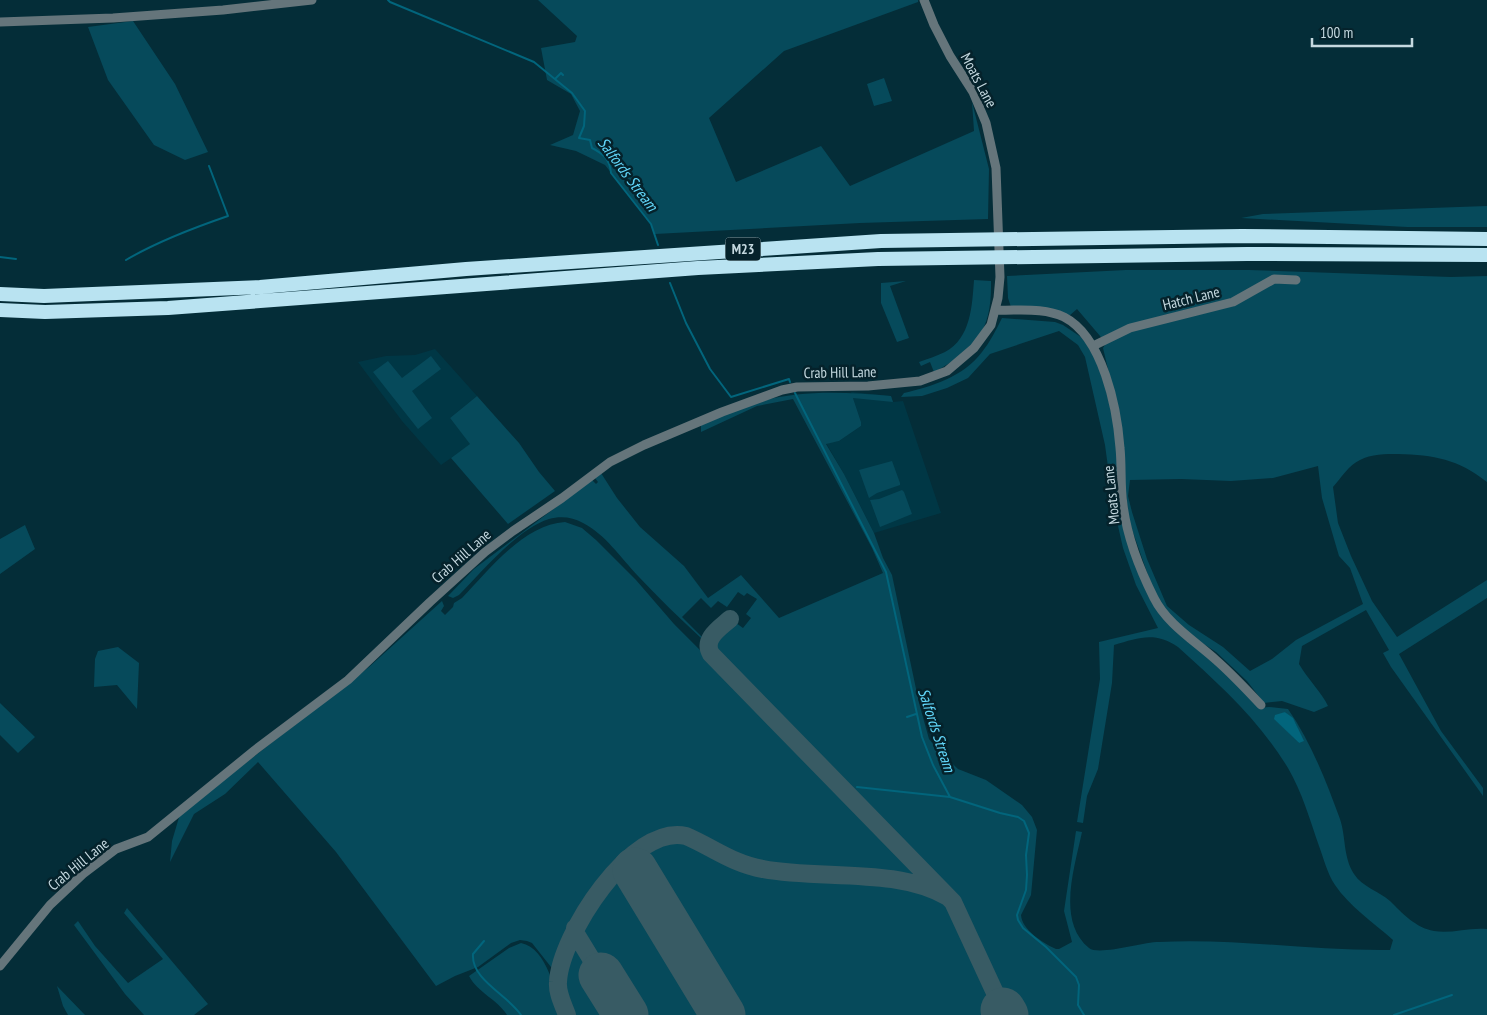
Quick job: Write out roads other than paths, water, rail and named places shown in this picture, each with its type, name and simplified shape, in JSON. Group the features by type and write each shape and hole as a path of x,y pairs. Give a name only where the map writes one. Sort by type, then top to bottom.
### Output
{"highway":[{"name":"M23","path":"0,294 44,296 260,286 505,266 881,241 1232,236 1487,239"},
{"name":"M23","path":"0,310 45,312 168,308 698,268 878,259 1238,254 1487,255"}],"street":[{"path":"0,22 203,12 312,0"},
{"name":"Moats Lane","path":"924,0 950,56 973,92 986,123 996,168 1000,277 998,298"},
{"name":"Hatch Lane","path":"1093,346 1130,328 1234,302 1274,279 1296,280"},
{"name":"Crab Hill Lane","path":"0,966 50,904 84,874 116,849 148,837 262,745 348,680 485,552 610,462 644,445 722,412 787,389 797,387 868,386 909,383 935,376 953,367 978,344 988,329 996,310 998,298"},
{"name":"Moats Lane","path":"996,310 1033,310 1058,315 1082,330 1093,346 1100,360 1110,392 1118,429 1123,505 1127,526 1144,576 1155,601 1180,630 1232,675 1261,705"}],"waterway":[{"name":"Salfords Stream","path":"388,0 534,62 572,93 585,111 584,126 579,138 590,140 592,148 606,158 611,173 651,224 658,245"},
{"path":"556,78 561,73 563,75"},
{"path":"126,260 176,235 228,216 209,166"},
{"path":"0,257 16,259"},
{"name":"Salfords Stream","path":"670,283 686,323 710,369 731,397 789,379 790,382"},
{"name":"Salfords Stream","path":"795,393 886,572 922,737 933,765 950,797"},
{"path":"907,717 916,714"},
{"name":"Salfords Stream","path":"857,787 950,797 1018,817 1024,821 1029,833 1026,855 1027,875 1026,890 1017,915 1018,920 1023,928 1046,947 1076,977 1079,985 1078,1005 1084,1015"},
{"path":"484,941 473,954 478,972 521,1015"},
{"path":"1394,1015 1452,995"}]}
